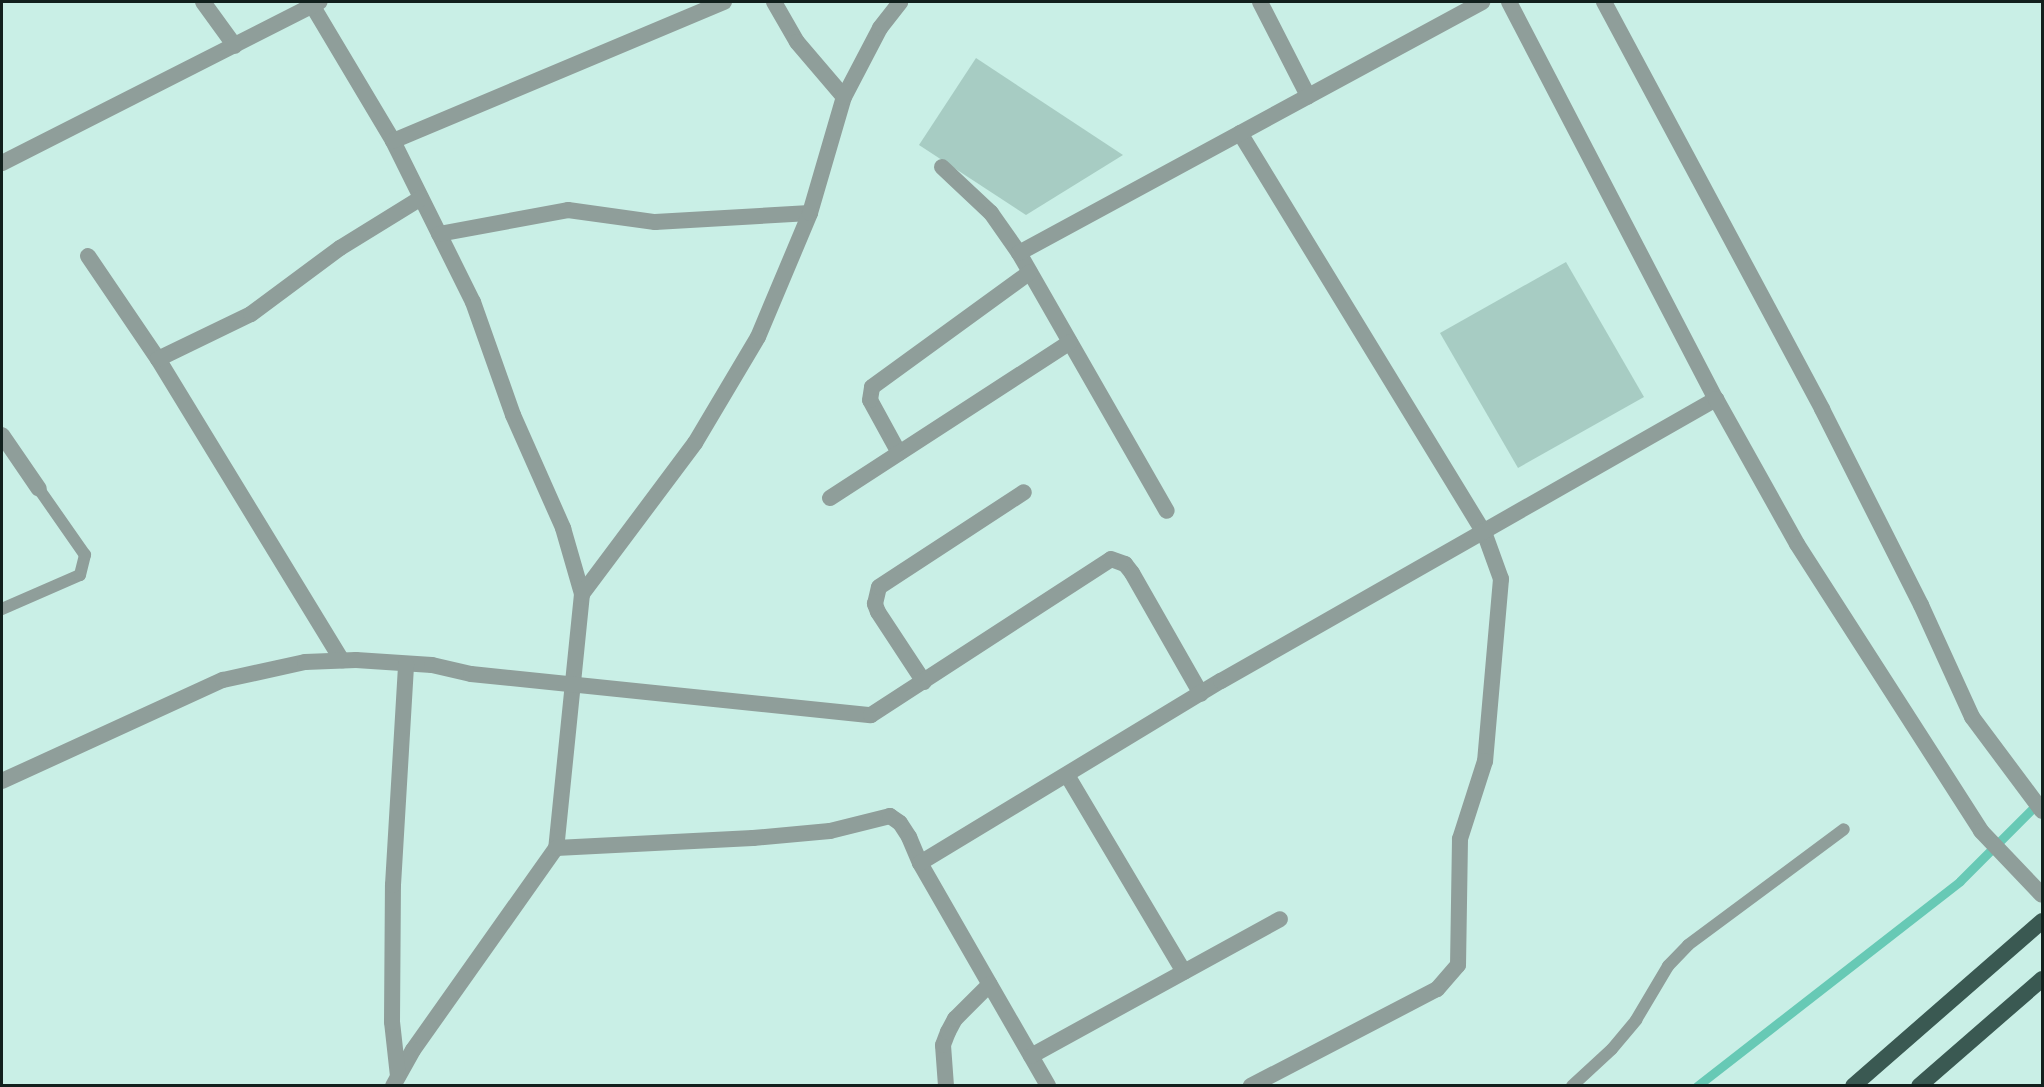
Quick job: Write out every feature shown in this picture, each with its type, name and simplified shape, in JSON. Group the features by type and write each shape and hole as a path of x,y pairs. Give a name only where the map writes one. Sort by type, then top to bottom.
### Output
{"highway":[{"path":"1853,1086 2043,921"},
{"path":"1920,1085 2043,979"}],"street":[{"path":"203,2 235,46"},
{"path":"393,141 724,2"},
{"path":"774,2 797,42 844,97"},
{"path":"582,594 695,443 758,336 810,213 844,97 880,28 900,2"},
{"path":"1260,2 1308,96"},
{"path":"1019,253 1482,2"},
{"path":"1509,2 1716,399 1797,544 1981,831 2043,895"},
{"path":"1604,2 1822,409 1972,717 2043,811"},
{"path":"2,163 127,96 235,46 315,3 393,141 473,302 513,414 563,528 582,594 574,683 556,848 395,1081"},
{"path":"1240,133 1484,532 1501,579 1485,761 1460,839 1458,965 1437,989 1251,1086"},
{"path":"942,167 991,213 1019,253 1167,511"},
{"path":"158,359 265,305 340,248 421,198"},
{"path":"439,234 568,210 655,222 810,213"},
{"path":"88,256 158,359 342,660"},
{"path":"899,453 870,400 872,387 1030,272"},
{"path":"830,498 1070,342"},
{"path":"920,863 1201,694 1716,399"},
{"path":"2,435 39,489"},
{"path":"924,681 878,612 875,604 879,587 1024,492"},
{"path":"2,781 223,680 305,663 342,660 406,664 871,715 1111,559 1125,564 1132,573 1201,694"},
{"path":"395,1081 392,1022 393,885 406,664"},
{"path":"1067,775 1184,972"},
{"path":"556,848 764,837 830,831 890,816 900,822 920,863 1048,1086"},
{"path":"1031,1056 1280,919"},
{"path":"946,1086 943,1045 948,1032 955,1019 990,984"}],"lane":[{"path":"2,609 80,575 85,555 39,489"},
{"path":"1572,1086 1624,1035 1668,966 1688,945 1844,829"}],"building":[{"path":"976,58 1123,155 1026,215 919,145"},
{"path":"1566,262 1644,397 1518,468 1440,333"}],"waterway":[{"path":"1697,1086 1960,881 2039,802"}]}
